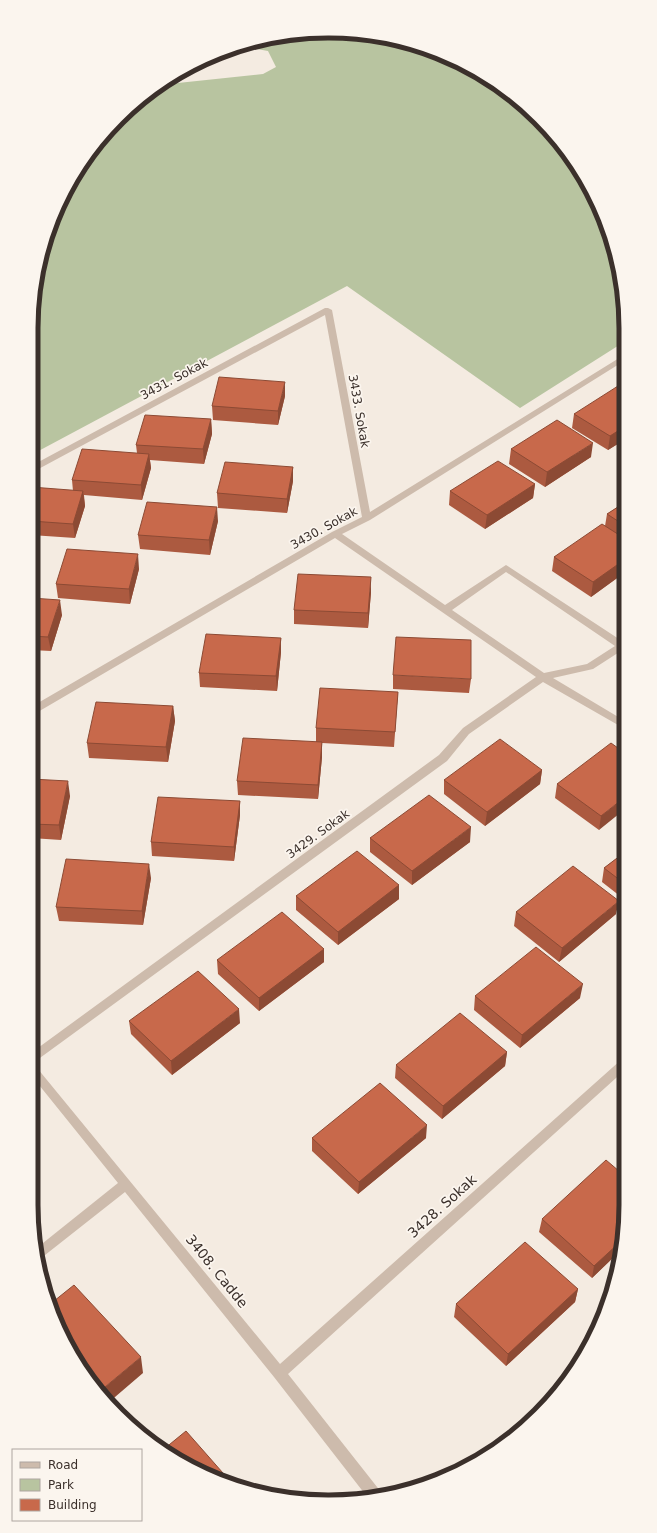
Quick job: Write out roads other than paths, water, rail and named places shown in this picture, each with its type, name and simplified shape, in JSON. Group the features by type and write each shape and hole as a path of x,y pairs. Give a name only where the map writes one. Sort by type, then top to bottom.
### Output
{"street":[{"name":"3431. Sokak","path":"38,466 328,310"},
{"name":"3433. Sokak","path":"328,310 366,518"},
{"name":"3430. Sokak","path":"38,708 335,534 366,518 619,360"},
{"path":"335,534 543,677 619,722"},
{"path":"445,610 506,568 619,642"},
{"name":"3429. Sokak","path":"38,1054 443,758 466,731 543,677 590,667 619,648"},
{"name":"3428. Sokak","path":"279,1372 619,1068"},
{"name":"3408. Cadde","path":"38,1076 279,1372 372,1492"},
{"path":"42,1252 126,1184"}]}
